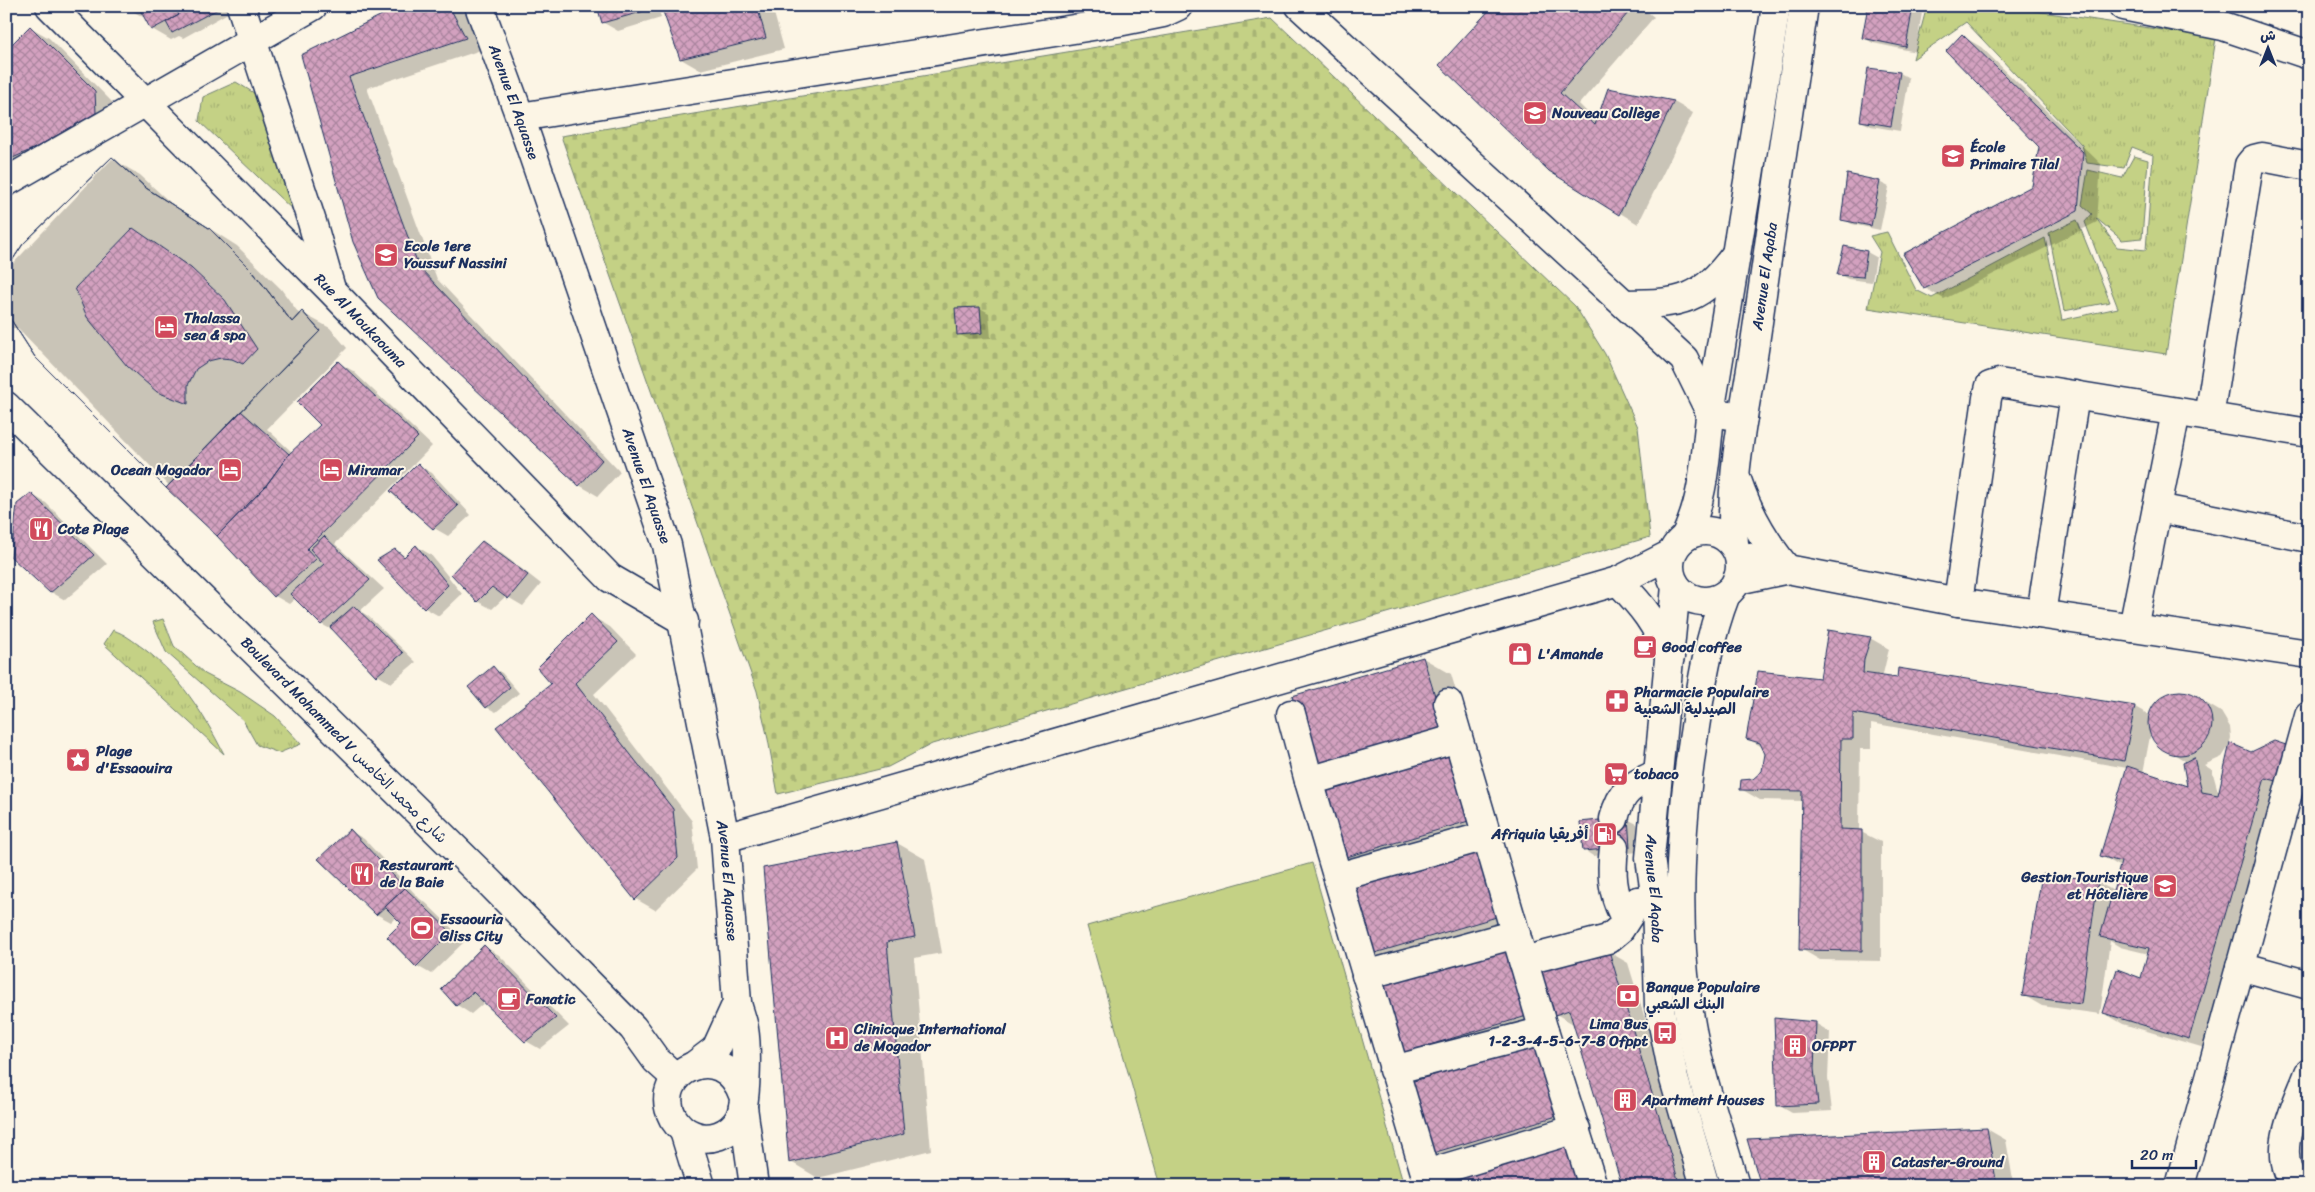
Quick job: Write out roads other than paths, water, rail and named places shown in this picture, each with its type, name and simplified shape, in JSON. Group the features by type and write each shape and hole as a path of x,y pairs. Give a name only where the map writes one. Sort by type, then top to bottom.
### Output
{"street":[{"name":"Rue Al Moukaouma","path":"50,6 331,290 610,578 684,621"},
{"path":"241,6 254,40 331,290"},
{"path":"6,182 313,6"},
{"name":"Avenue El Aquasse","path":"479,6 520,117 667,545 684,621 724,838 736,993"},
{"path":"520,117 1118,22 1163,13 1178,6"},
{"path":"1300,6 1684,359 1710,412 1743,416"},
{"name":"Avenue El Aqaba","path":"1705,1186 1674,1079 1659,1005 1647,901 1657,774 1670,659 1676,564 1693,520 1698,500 1710,412 1776,6"},
{"name":"Avenue El Aqaba","path":"1736,1186 1700,1070 1687,999 1680,928 1681,856 1687,776 1705,664 1716,620 1734,569 1732,514 1734,470 1751,371 1804,6"},
{"path":"2123,6 2226,16 2309,56"},
{"path":"2209,417 2249,165 2254,159 2262,158 2309,166"},
{"path":"1626,304 1663,304 1695,295 1718,277 1736,254"},
{"path":"1684,359 1751,371"},
{"path":"1958,602 1990,386 1999,383 2309,433"},
{"path":"2041,614 2076,395"},
{"name":"Boulevard Mohammed V شارع محمد الخامس","path":"6,406 495,888 633,1028 656,1060 686,1072"},
{"path":"2133,628 2176,412"},
{"path":"1734,470 1744,501 1768,546 1788,569"},
{"path":"2157,508 2309,538"},
{"path":"724,838 1676,564 1695,532 1706,530 1726,537 1734,569"},
{"path":"1676,564 1689,597 1705,601 1734,569 1788,569 1958,602 2309,654"},
{"path":"1618,581 1656,626 1670,659"},
{"path":"1448,703 1544,1031 1593,1186"},
{"path":"1291,714 1366,975 1428,1180 1576,1129"},
{"path":"2180,1186 2309,716"},
{"path":"1309,781 1458,738"},
{"path":"1614,819 1618,801 1624,792 1657,774"},
{"path":"1338,877 1486,836"},
{"path":"1614,848 1613,888 1623,914 1647,901"},
{"path":"1524,961 1608,939 1647,901"},
{"path":"1366,975 1516,934"},
{"path":"2240,966 2309,985"},
{"path":"736,993 744,1028 746,1058 743,1101 735,1124 720,1136 707,1138 695,1136 684,1131 676,1123 669,1106 670,1089 686,1072 716,1050 736,993"},
{"path":"1394,1070 1544,1031"},
{"path":"686,1072 707,1063 720,1066 731,1072 738,1082 743,1101 754,1186"},
{"path":"2298,1186 2288,1172 2284,1157 2288,1133 2309,1072"},
{"path":"684,1131 701,1186"}],"place":[{"name":"Nouveau Collège","path":"1535,113"},
{"name":"École Primaire Tilal","path":"1953,156"},
{"name":"Ecole 1ere Youssuf Nassini","path":"386,255"},
{"name":"Thalassa sea & spa","path":"166,327"},
{"name":"Ocean Mogador","path":"230,470"},
{"name":"Miramar","path":"331,470"},
{"name":"Cote Plage","path":"41,529"},
{"name":"Good coffee","path":"1645,647"},
{"name":"L'Amande","path":"1520,654"},
{"name":"Pharmacie Populaire الصيدلية الشعبية","path":"1617,701"},
{"name":"Plage d'Essaouira","path":"78,760"},
{"name":"tobaco","path":"1616,774"},
{"name":"Afriquia أفريقيا","path":"1605,834"},
{"name":"Restaurant de la Baie","path":"362,874"},
{"name":"Gestion Touristique et Hôtelière","path":"2165,886"},
{"name":"Essaouria Gliss City","path":"422,928"},
{"name":"Banque Populaire البنك الشعبي","path":"1628,996"},
{"name":"Fanatic","path":"509,999"},
{"name":"Lima Bus 1-2-3-4-5-6-7-8 Ofppt","path":"1665,1033"},
{"name":"Clinicque International de Mogador","path":"837,1038"},
{"name":"OFPPT","path":"1795,1046"},
{"name":"Apartment Houses","path":"1625,1100"},
{"name":"Cataster-Ground","path":"1874,1162"}]}
